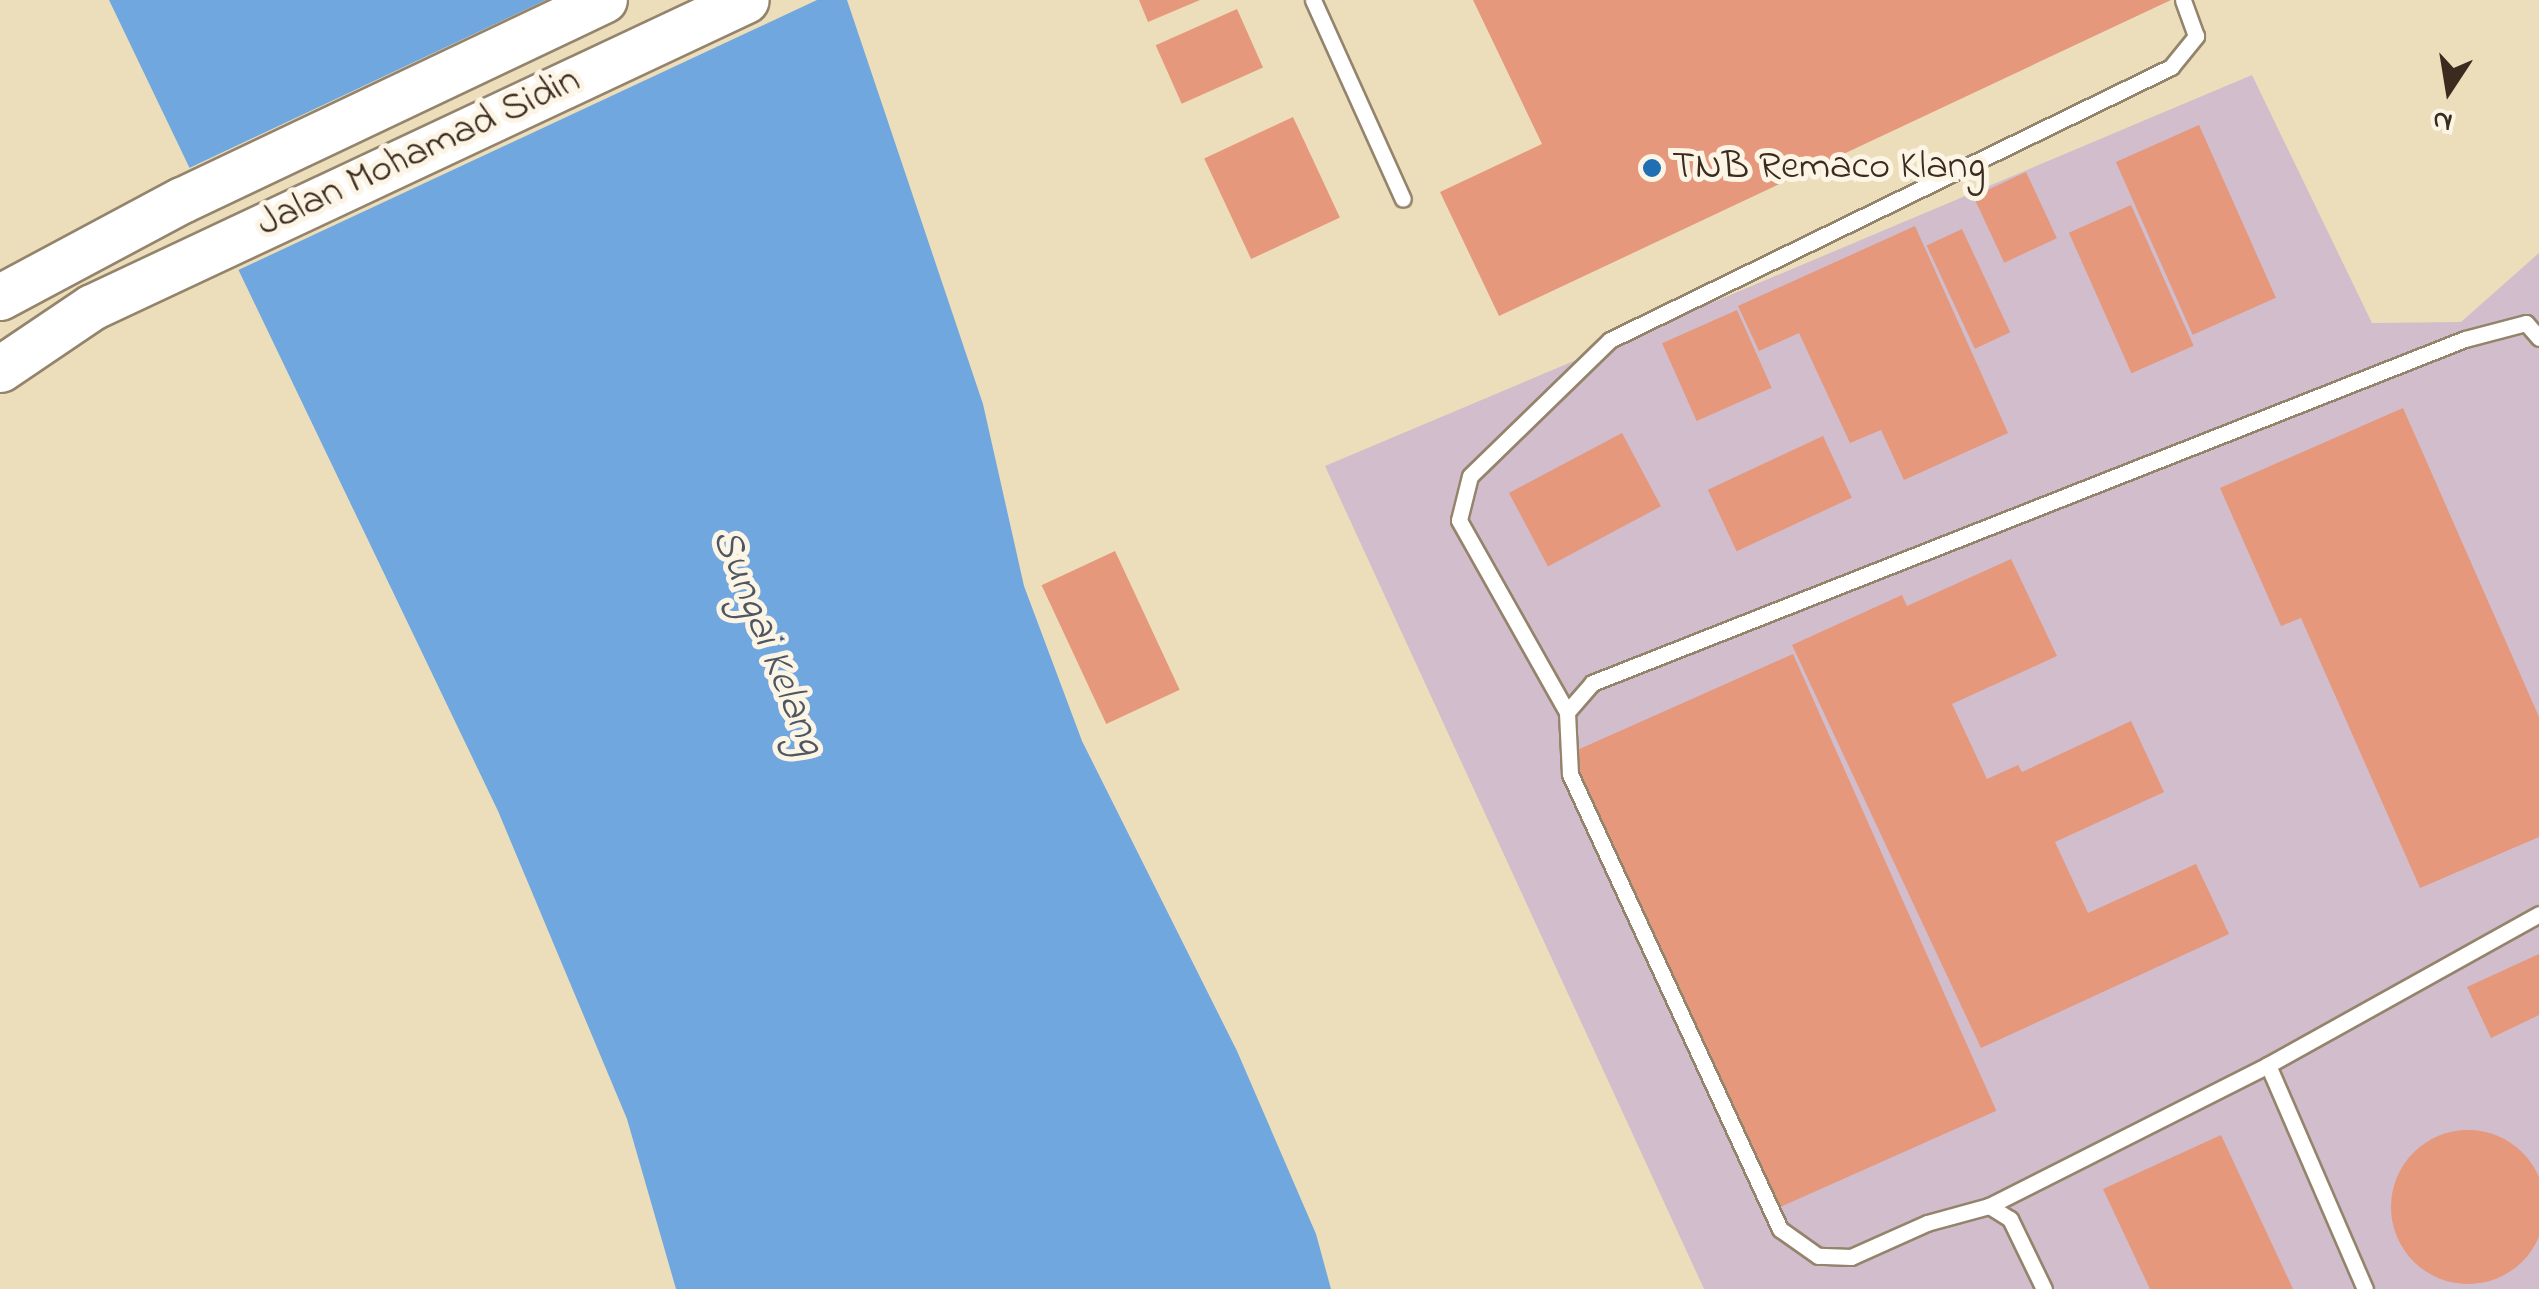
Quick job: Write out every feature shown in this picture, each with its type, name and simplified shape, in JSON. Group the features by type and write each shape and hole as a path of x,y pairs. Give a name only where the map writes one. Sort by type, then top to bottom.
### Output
{"main road":[{"name":"Jalan Mohamad Sidin","path":"0,297 182,200 604,0"},
{"name":"Jalan Mohamad Sidin","path":"0,369 92,307 746,0"}],"lane":[{"path":"1312,0 1404,199"},
{"path":"2184,0 2196,36 2171,67 1610,340 1470,476 1459,520 1567,712 1570,774 1780,1229 1818,1256 1850,1257 1927,1223 1989,1206 2268,1064 2539,914"},
{"path":"1567,712 1592,683 2464,339 2526,323 2539,338"},
{"path":"2268,1064 2364,1289"},
{"path":"1989,1206 2010,1219 2044,1289"}],"shaded area":[{"path":"2252,75 2372,323 2461,322 2539,253 2539,1289 1704,1289 1325,466"}],"water":[{"name":"Sungai Kelang","path":"109,0 847,0 983,404 1024,586 1082,741 1237,1051 1316,1234 1331,1289 676,1289 627,1119 498,811"}],"pier":[{"path":"546,0 817,0 234,272 185,170"}],"building":[{"path":"1139,0 1200,0 1148,22"},
{"name":"TNB Remaco Klang","path":"1473,0 2171,0 1499,316 1440,192 1542,144"},
{"path":"1237,9 1263,67 1182,104 1156,45"},
{"path":"1293,117 1340,218 1251,259 1204,158"},
{"path":"2199,125 2276,298 2193,335 2116,162"},
{"path":"2026,172 2057,238 2004,263 1973,197"},
{"path":"2131,205 2194,346 2132,373 2069,233"},
{"path":"1915,226 2008,433 1904,480 1881,430 1850,443 1799,333 1759,351 1738,306"},
{"path":"1962,229 2010,332 1975,349 1927,245"},
{"path":"1737,310 1772,388 1697,421 1662,343"},
{"path":"2403,408 2539,717 2539,837 2420,888 2301,618 2281,626 2220,488"},
{"path":"1622,433 1661,506 1548,566 1509,493"},
{"path":"1823,436 1852,498 1737,551 1708,490"},
{"path":"1115,551 1180,690 1106,724 1042,585"},
{"path":"2011,559 2057,656 1952,704 1987,779 2018,765 2022,772 2131,721 2164,792 2055,842 2088,913 2196,864 2229,934 1981,1048 1792,645 1902,595 1907,606"},
{"path":"1793,654 1996,1111 1769,1212 1566,755"},
{"path":"2539,954 2539,1015 2491,1038 2467,987"},
{"path":"2468,1130 2497,1136 2522,1153 2539,1178 2545,1207 2539,1236 2522,1261 2497,1278 2468,1284 2439,1278 2414,1261 2397,1236 2391,1207 2397,1178 2414,1153 2439,1136"},
{"path":"2221,1135 2293,1289 2150,1289 2103,1189"}],"place":[{"name":"TNB Remaco Klang","path":"1652,168"}]}
